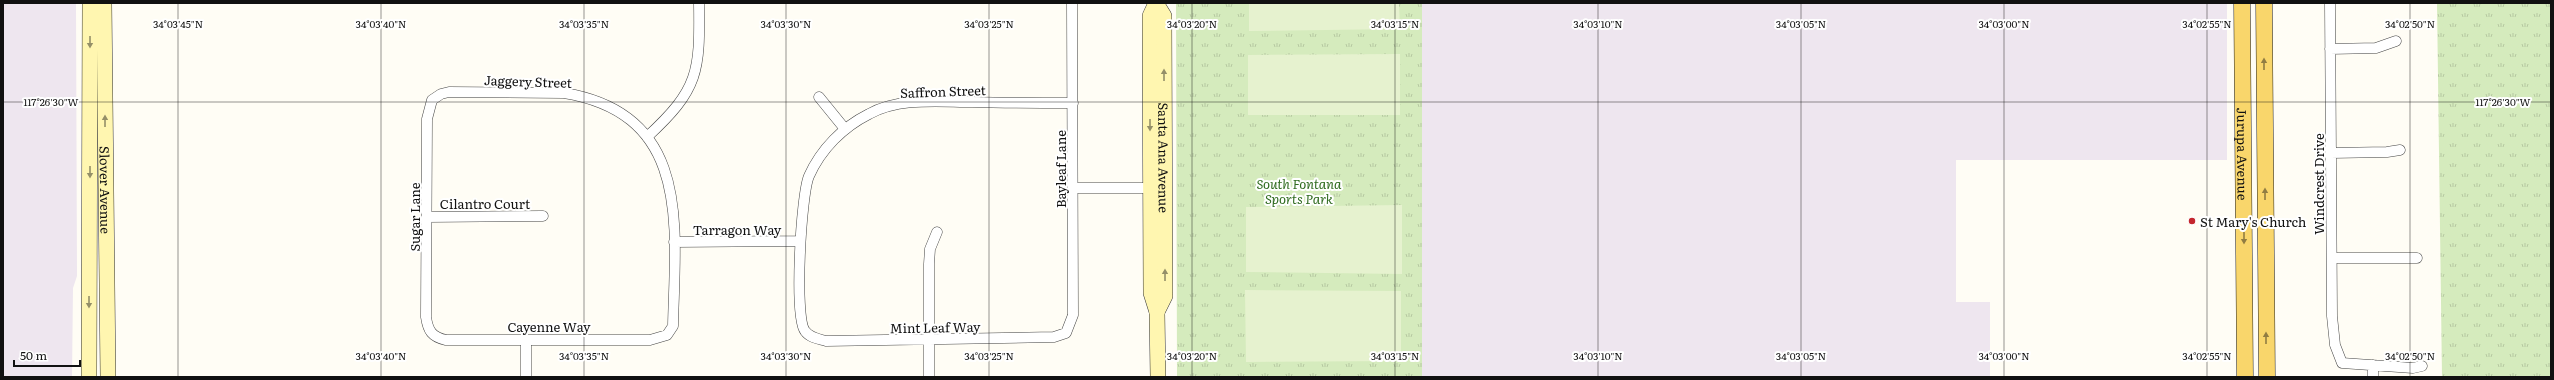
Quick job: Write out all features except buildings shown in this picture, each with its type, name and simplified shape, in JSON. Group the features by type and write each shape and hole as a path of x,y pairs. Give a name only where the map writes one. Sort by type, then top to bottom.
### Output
{"main road":[{"name":"Slover Avenue","path":"89,377 90,3"},
{"name":"Slover Avenue","path":"104,3 108,377"},
{"name":"Santa Ana Avenue","path":"1156,3 1150,16 1151,293 1157,312 1158,377"},
{"name":"Santa Ana Avenue","path":"1156,3 1164,16 1165,289 1165,296 1157,312"},
{"name":"Jurupa Avenue","path":"2242,3 2245,377"},
{"name":"Jurupa Avenue","path":"2264,3 2267,377"}],"street":[{"path":"647,137 676,109 693,80 700,48 699,3"},
{"name":"Bayleaf Lane","path":"1066,333 1073,315 1072,3"},
{"name":"Windcrest Drive","path":"2330,3 2334,338 2336,352 2342,363 2373,365"},
{"path":"2330,49 2376,48 2396,41"},
{"name":"Jaggery Street","path":"432,100 441,94 449,92 564,93 580,96 604,104 624,115 647,137 662,162 670,183 674,204 673,326 667,335"},
{"path":"819,97 845,129"},
{"name":"Sugar Lane","path":"431,333 426,317 427,119 432,100"},
{"name":"Saffron Street","path":"804,331 800,317 800,241 802,206 808,176 823,151 845,129 869,113 903,104 1073,103"},
{"path":"2331,153 2387,152 2400,150"},
{"path":"1073,188 1151,188"},
{"name":"Cilantro Court","path":"427,217 543,216"},
{"path":"928,377 930,249 937,232"},
{"name":"Tarragon Way","path":"674,242 800,241"},
{"path":"2332,258 2417,258"},
{"name":"Mint Leaf Way","path":"804,331 811,336 826,340 1054,338 1066,333"},
{"name":"Cayenne Way","path":"431,333 437,338 446,340 650,340 667,335"},
{"path":"526,339 526,377"},
{"path":"2373,377 2373,365 2412,368 2422,366"}],"shaded area":[{"path":"3,3 76,3 77,276 73,288 72,377 3,377"},
{"path":"1422,3 2227,3 2227,160 1956,160 1956,302 1990,302 1990,377 1422,377"}],"green space":[{"name":"South Fontana Sports Park","path":"1176,3 1422,3 1422,377 1177,377"},
{"path":"1249,3 1399,3 1400,29 1249,31"},
{"path":"2437,3 2551,3 2551,377 2442,377"},
{"path":"1400,54 1400,115 1248,115 1248,55"},
{"path":"1402,205 1402,274 1246,272 1246,207"},
{"path":"1245,290 1401,291 1401,361 1246,362"}],"place":[{"name":"St Mary's Church","path":"2192,221"}]}
